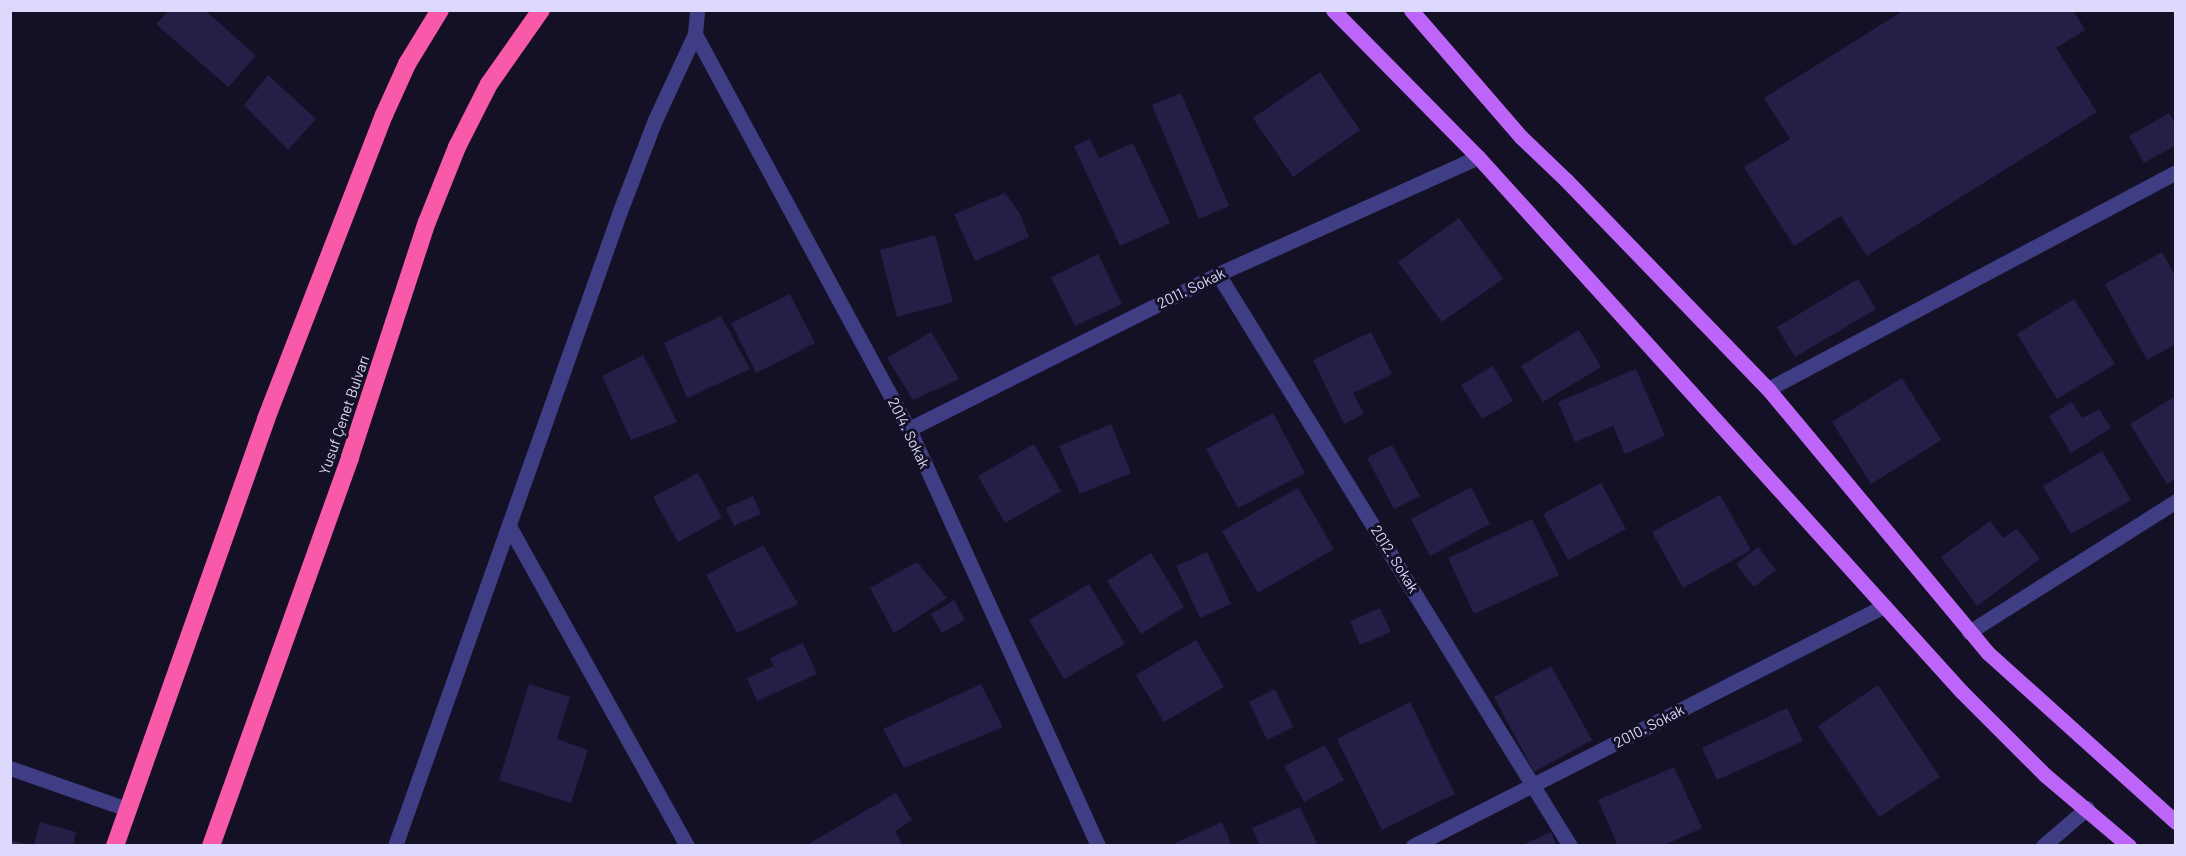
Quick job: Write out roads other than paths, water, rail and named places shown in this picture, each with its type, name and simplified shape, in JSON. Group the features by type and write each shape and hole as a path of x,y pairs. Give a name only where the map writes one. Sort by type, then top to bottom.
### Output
{"highway":[{"path":"115,846 266,419 380,126 407,64 440,10"},
{"name":"Yusuf Çenet Bulvarı","path":"211,846 350,458 435,201 457,147 489,84 541,10"}],"main road":[{"path":"1333,10 1478,156 1962,692 2045,775 2087,808 2129,846"},
{"path":"1411,10 1521,137 1566,180 1768,389 1988,653 2171,814"}],"street":[{"path":"395,846 620,211 655,120 695,34 697,10"},
{"name":"2014. Sokak","path":"695,34 909,429 1098,846"},
{"name":"2011. Sokak","path":"909,429 1218,274 1478,156"},
{"path":"1768,389 2175,172"},
{"name":"2012. Sokak","path":"1218,274 1535,784 1570,846"},
{"path":"1969,632 2175,501"},
{"path":"508,526 687,846"},
{"name":"2010. Sokak","path":"1413,846 1884,606"},
{"path":"10,768 127,809"},
{"path":"2043,846 2087,808"}]}
